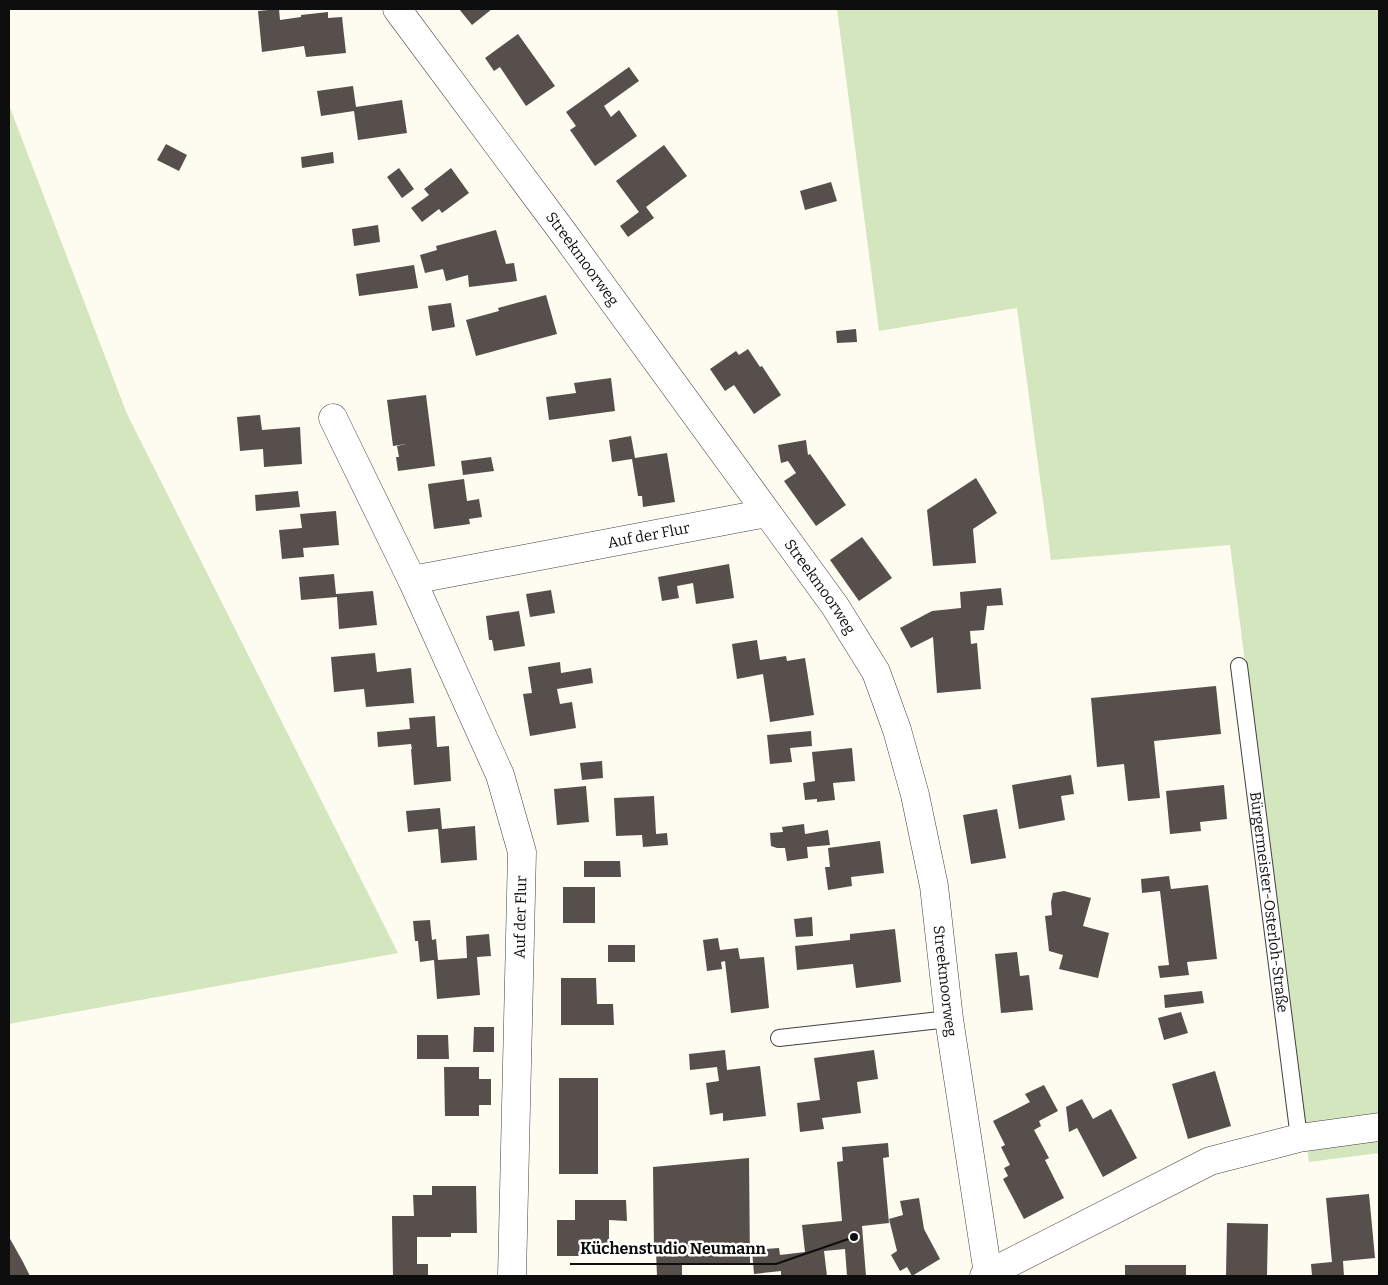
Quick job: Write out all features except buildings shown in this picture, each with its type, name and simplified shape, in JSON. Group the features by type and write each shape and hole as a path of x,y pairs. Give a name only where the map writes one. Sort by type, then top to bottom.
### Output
{"street":[{"name":"Streekmoorweg","path":"397,9 835,606 876,672 897,730 915,794 934,886 949,1019 986,1275"},
{"name":"Auf der Flur","path":"333,418 412,580 500,775 522,852 512,1276"},
{"name":"Auf der Flur","path":"412,580 767,512"},
{"path":"986,1275 1210,1161 1299,1138 1379,1127"}],"lane":[{"name":"Bürgermeister-Osterloh-Straße","path":"1239,666 1299,1138"},
{"path":"779,1038 949,1019"}],"green space":[{"path":"837,9 1379,9 1379,1153 1309,1162 1230,545 1051,560 1017,308 879,331"},
{"path":"9,105 127,414 398,953 9,1024"}],"place":[{"name":"Küchenstudio Neumann","path":"854,1237"}]}
